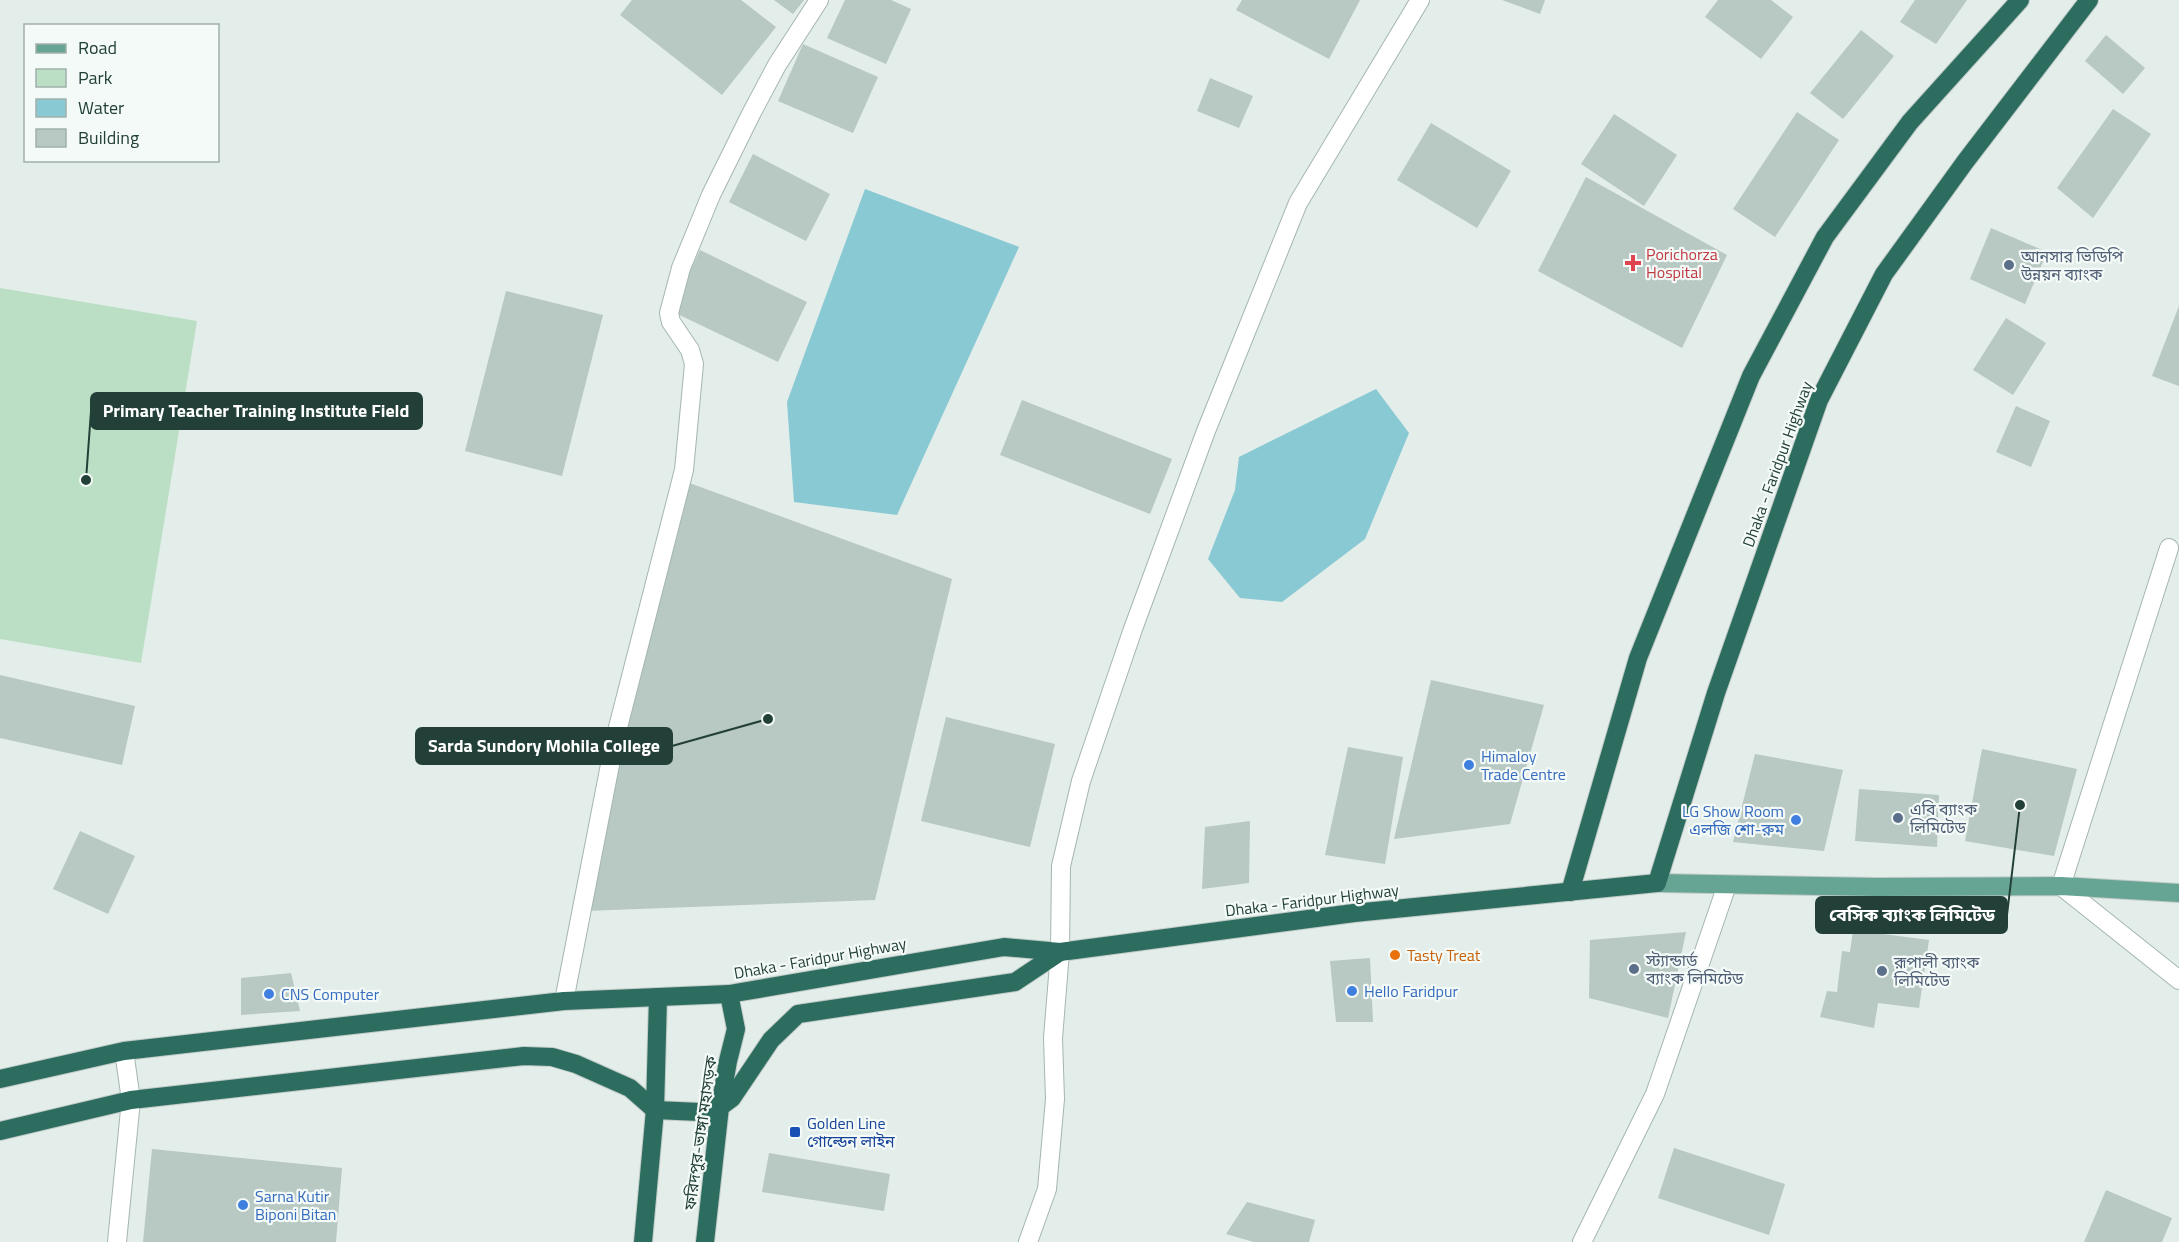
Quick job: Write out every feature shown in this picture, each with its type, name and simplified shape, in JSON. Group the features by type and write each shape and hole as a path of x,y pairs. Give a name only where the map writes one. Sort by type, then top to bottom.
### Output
{"highway":[{"path":"1570,892 1638,658 1751,376 1825,237 1910,122 2020,0"},
{"name":"Dhaka - Faridpur Highway","path":"0,1079 124,1051 564,1002 729,994 1004,947 1060,952 1354,913 1656,883 1716,693 1819,400 1884,274 1965,162 2089,0"},
{"name":"Dhaka - Faridpur Highway","path":"720,1107 732,1098 771,1040 798,1014 1015,982 1060,952"},
{"name":"ফরিদপুর-ভাঙ্গা মহাসড়ক","path":"705,1242 720,1107 736,1029 729,994"},
{"path":"644,1242 655,1110 657,997"},
{"path":"0,1131 131,1100 524,1056 552,1057 576,1064 630,1088 655,1110 700,1112 720,1107"}],"main road":[{"path":"1656,883 2061,886 2179,893"}],"street":[{"path":"564,1002 615,739 684,470 693,364 690,350 671,322 669,313 681,268 711,195 777,65 819,0"},
{"path":"1028,1242 1047,1189 1054,1099 1053,1038 1060,952 1061,866 1081,781 1133,629 1206,431 1298,203 1420,0"},
{"path":"2169,548 2061,886 2179,980"},
{"path":"1582,1242 1655,1094 1726,885"},
{"path":"117,1242 131,1100 124,1051"}],"green space":[{"path":"0,288 197,321 141,663 0,639"}],"water":[{"path":"865,189 1019,247 897,515 794,502 787,402"},
{"path":"1376,389 1409,433 1365,539 1282,602 1240,598 1208,559 1235,490 1239,457"}],"building":[{"path":"632,0 741,0 776,27 722,95 620,15"},
{"path":"774,0 804,0 793,14"},
{"path":"845,0 891,0 911,9 886,64 827,38"},
{"path":"1242,0 1360,0 1329,59 1236,10"},
{"path":"1502,0 1545,0 1540,14"},
{"path":"1718,0 1771,0 1793,17 1761,59 1705,17"},
{"path":"1915,0 1967,0 1936,44 1900,22"},
{"path":"1861,30 1894,56 1843,119 1810,93"},
{"path":"2106,35 2145,68 2123,94 2085,61"},
{"path":"803,44 878,77 853,133 778,101"},
{"path":"1210,78 1253,96 1239,128 1197,111"},
{"path":"2113,109 2151,134 2093,218 2057,188"},
{"path":"1797,112 1839,140 1775,237 1733,209"},
{"path":"1614,114 1677,155 1644,206 1581,164"},
{"path":"1431,123 1511,171 1477,228 1397,180"},
{"path":"753,154 830,194 806,241 729,202"},
{"name":"Porichorza Hospital","path":"1586,177 1727,255 1682,348 1538,271"},
{"name":"আনসার ভিডিপি উন্নয়ন ব্যাংক","path":"1991,228 2047,252 2025,304 1970,279"},
{"path":"700,250 807,302 778,362 671,311"},
{"path":"506,291 603,315 562,476 465,451"},
{"path":"2179,306 2179,386 2152,376"},
{"path":"2006,318 2046,343 2013,395 1973,370"},
{"path":"1022,400 1172,459 1150,514 1000,455"},
{"path":"2016,406 2050,421 2031,467 1996,452"},
{"path":"684,481 952,579 875,900 585,911"},
{"path":"0,675 135,706 122,765 0,738"},
{"name":"Himaloy Trade Centre","path":"1431,680 1544,705 1510,824 1394,839"},
{"path":"946,717 1055,744 1030,847 921,821"},
{"path":"1348,747 1403,757 1385,864 1325,855"},
{"path":"1982,749 2077,769 2054,856 1965,841"},
{"path":"1755,754 1843,770 1824,851 1733,842"},
{"name":"এবি ব্যাংক লিমিটেড","path":"1859,789 1939,795 1937,847 1855,841"},
{"path":"1250,821 1249,883 1202,889 1205,827"},
{"path":"80,831 135,856 108,914 53,889"},
{"name":"রূপালী ব্যাংক লিমিটেড","path":"1853,930 1929,940 1919,1008 1878,1003 1874,1028 1820,1017 1827,991 1837,992 1842,951 1850,952"},
{"name":"স্ট্যান্ডার্ড ব্যাংক লিমিটেড","path":"1686,932 1668,1018 1589,998 1590,940"},
{"name":"Hello Faridpur","path":"1370,958 1373,1022 1336,1022 1330,961"},
{"name":"CNS Computer","path":"291,973 300,1011 241,1015 241,978"},
{"path":"1674,1148 1785,1184 1769,1235 1658,1198"},
{"name":"Sarna Kutir Biponi Bitan","path":"152,1149 342,1168 336,1242 143,1242"},
{"path":"769,1153 890,1174 884,1211 762,1192"},
{"path":"2106,1190 2172,1218 2162,1242 2084,1242"},
{"path":"1247,1202 1315,1220 1309,1242 1254,1242 1226,1234"}],"place":[{"name":"Porichorza Hospital","path":"1633,263"},
{"name":"আনসার ভিডিপি উন্নয়ন ব্যাংক","path":"2009,265"},
{"name":"Primary Teacher Training Institute Field","path":"86,480"},
{"name":"Sarda Sundory Mohila College","path":"768,719"},
{"name":"Himaloy Trade Centre","path":"1469,765"},
{"name":"বেসিক ব্যাংক লিমিটেড","path":"2020,805"},
{"name":"এবি ব্যাংক লিমিটেড","path":"1898,818"},
{"name":"LG Show Room এলজি শো-রুম","path":"1796,820"},
{"name":"Tasty Treat","path":"1395,955"},
{"name":"স্ট্যান্ডার্ড ব্যাংক লিমিটেড","path":"1634,969"},
{"name":"রূপালী ব্যাংক লিমিটেড","path":"1882,971"},
{"name":"Hello Faridpur","path":"1352,991"},
{"name":"CNS Computer","path":"269,994"},
{"name":"Golden Line গোল্ডেন লাইন","path":"795,1132"},
{"name":"Sarna Kutir Biponi Bitan","path":"243,1205"}]}
